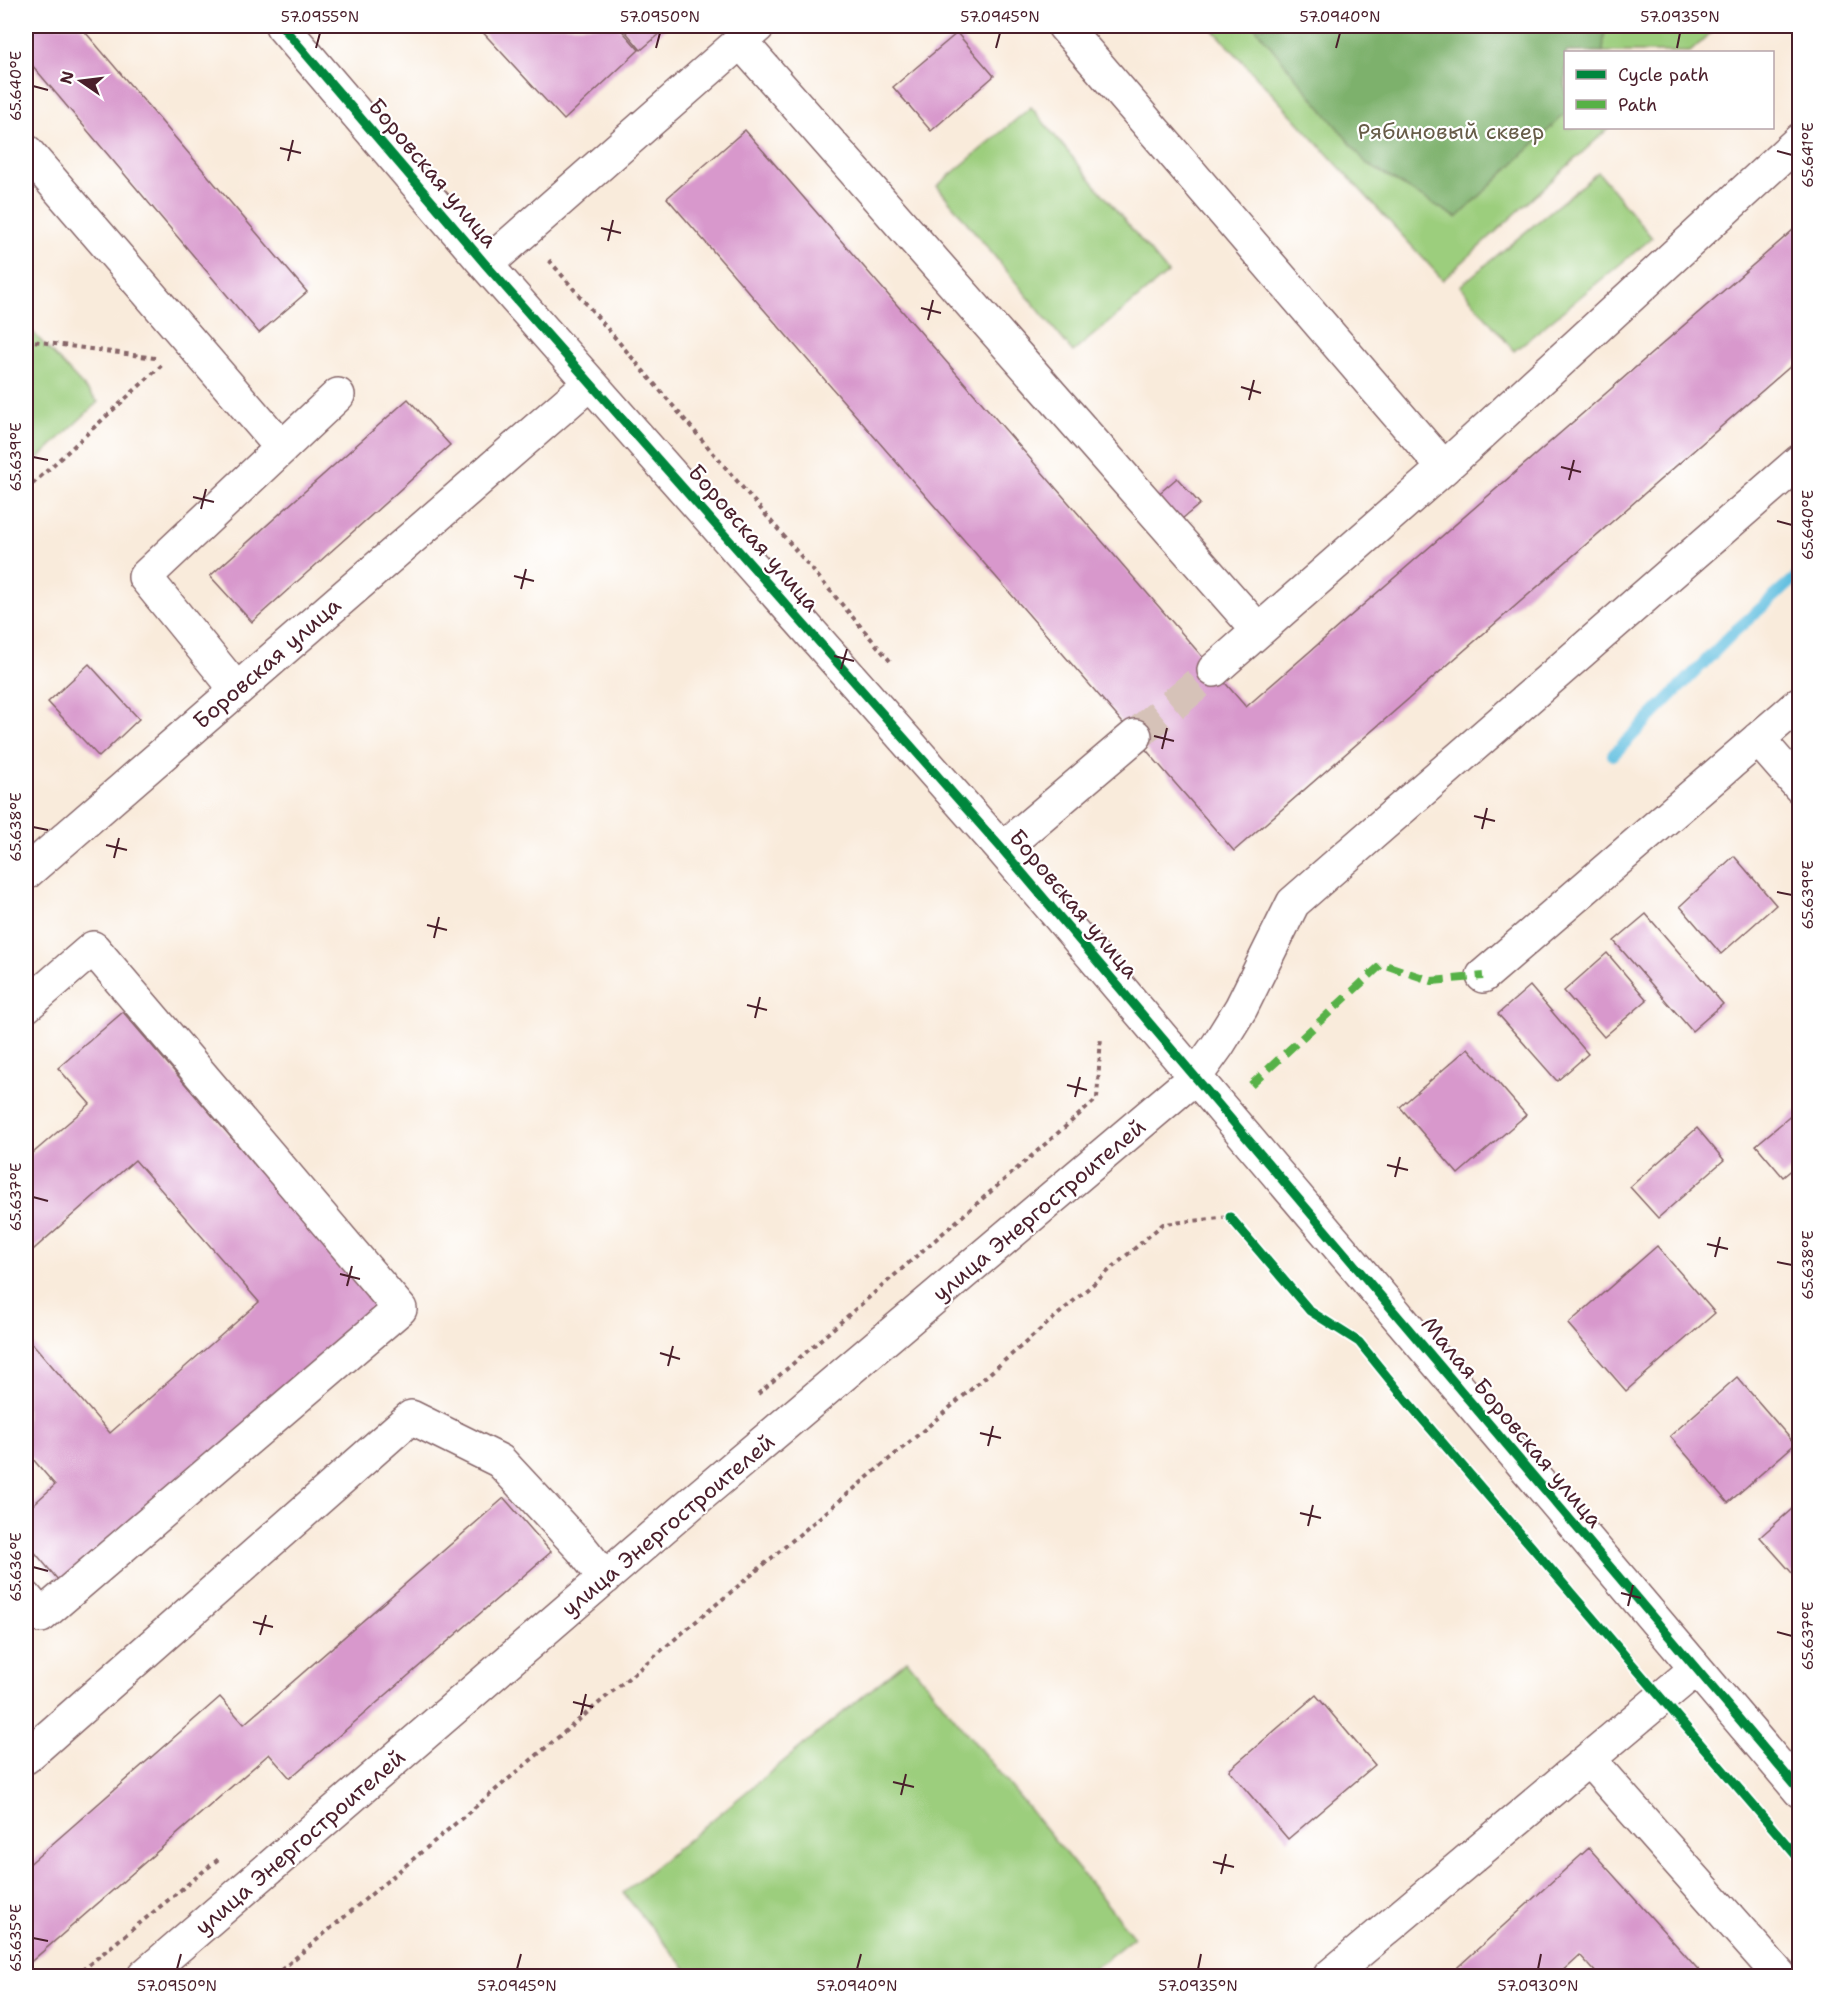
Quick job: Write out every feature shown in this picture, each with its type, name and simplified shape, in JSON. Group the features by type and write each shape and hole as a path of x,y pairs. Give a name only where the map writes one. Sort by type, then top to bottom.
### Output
{"street":[{"name":"Боровская улица","path":"282,26 486,265 1002,849 1196,1077"},
{"path":"1064,26 1444,468"},
{"path":"486,265 749,33 1258,630"},
{"path":"1214,670 1444,468 1800,140"},
{"path":"26,152 178,350 282,448"},
{"name":"Боровская улица","path":"26,873 590,383"},
{"path":"236,689 145,577 338,395"},
{"name":"улица Энергостроителей","path":"144,1977 605,1578 1196,1077 1241,1008 1293,903 1800,461"},
{"path":"1483,976 1800,703"},
{"path":"1002,849 1135,736"},
{"path":"1758,739 1800,787"},
{"path":"26,1006 93,948 400,1309 41,1616 26,1598"},
{"name":"Малая Боровская улица","path":"1196,1077 1800,1791"},
{"path":"26,1757 411,1417 500,1461 581,1548 605,1578"},
{"path":"1330,1977 1696,1669"},
{"path":"1589,1760 1780,1977"}],"path":[{"path":"26,340 178,350"},
{"path":"26,490 178,350"},
{"path":"751,1400 1097,1099 1101,1036"},
{"path":"274,1977 916,1437 1163,1224 1230,1217 1310,1311 1359,1342 1800,1860"},
{"path":"75,1977 222,1856"}],"green space":[{"name":"Рябиновый сквер","path":"1210,26 1719,26 1691,51 1564,51 1564,129 1608,129 1443,280"},
{"name":"Рябиновый сквер","path":"1254,26 1605,26 1603,51 1564,51 1564,115 1457,218 1367,164"},
{"path":"1031,107 1168,273 1073,352 937,186"},
{"path":"1598,172 1652,238 1514,351 1460,286"},
{"path":"26,325 98,402 26,470"},
{"path":"907,1660 1134,1937 1085,1976 692,1976 623,1893"}],"building":[{"path":"26,26 80,26 307,292 259,333 26,58"},
{"path":"477,26 618,26 639,50 564,120"},
{"path":"621,26 669,26 641,50"},
{"path":"957,33 994,76 931,131 893,87"},
{"path":"745,130 1246,707 1800,224 1800,358 1234,851 667,198"},
{"path":"408,399 450,445 252,622 210,576"},
{"path":"1177,478 1200,504 1177,523 1155,497"},
{"path":"89,664 139,719 99,757 48,702"},
{"path":"1734,856 1776,905 1721,954 1680,906"},
{"path":"1646,914 1723,1004 1692,1031 1614,941"},
{"path":"1607,953 1647,1000 1604,1037 1564,991"},
{"path":"1530,986 1588,1054 1557,1081 1498,1014"},
{"path":"123,1012 381,1311 64,1587 26,1542 26,1511 55,1485 26,1451 26,1336 110,1433 259,1302 135,1160 26,1256 26,1159 90,1104 58,1068"},
{"path":"1468,1048 1526,1115 1458,1174 1400,1107"},
{"path":"1800,1108 1800,1163 1783,1177 1756,1145"},
{"path":"1697,1128 1724,1160 1658,1218 1630,1187"},
{"path":"1657,1246 1715,1313 1626,1391 1568,1324"},
{"path":"1737,1377 1795,1444 1728,1503 1670,1436"},
{"path":"504,1498 551,1552 290,1778 269,1754 26,1966 26,1867 220,1697 244,1724"},
{"path":"1800,1502 1800,1582 1760,1537"},
{"path":"1316,1695 1375,1765 1288,1839 1229,1770"},
{"path":"1589,1848 1704,1976 1599,1976 1580,1955 1557,1976 1448,1976"}],"waterway":[{"path":"1613,755 1735,631 1800,574"}],"tunnel":[{"path":"1135,736 1214,670"}],"marked path":[{"path":"1251,1085 1382,964 1432,981 1483,976"}],"cycle path":[{"path":"282,26 486,265 1002,849 1800,1791"},
{"path":"1230,1217 1310,1311 1359,1342 1406,1400 1800,1860"}]}
